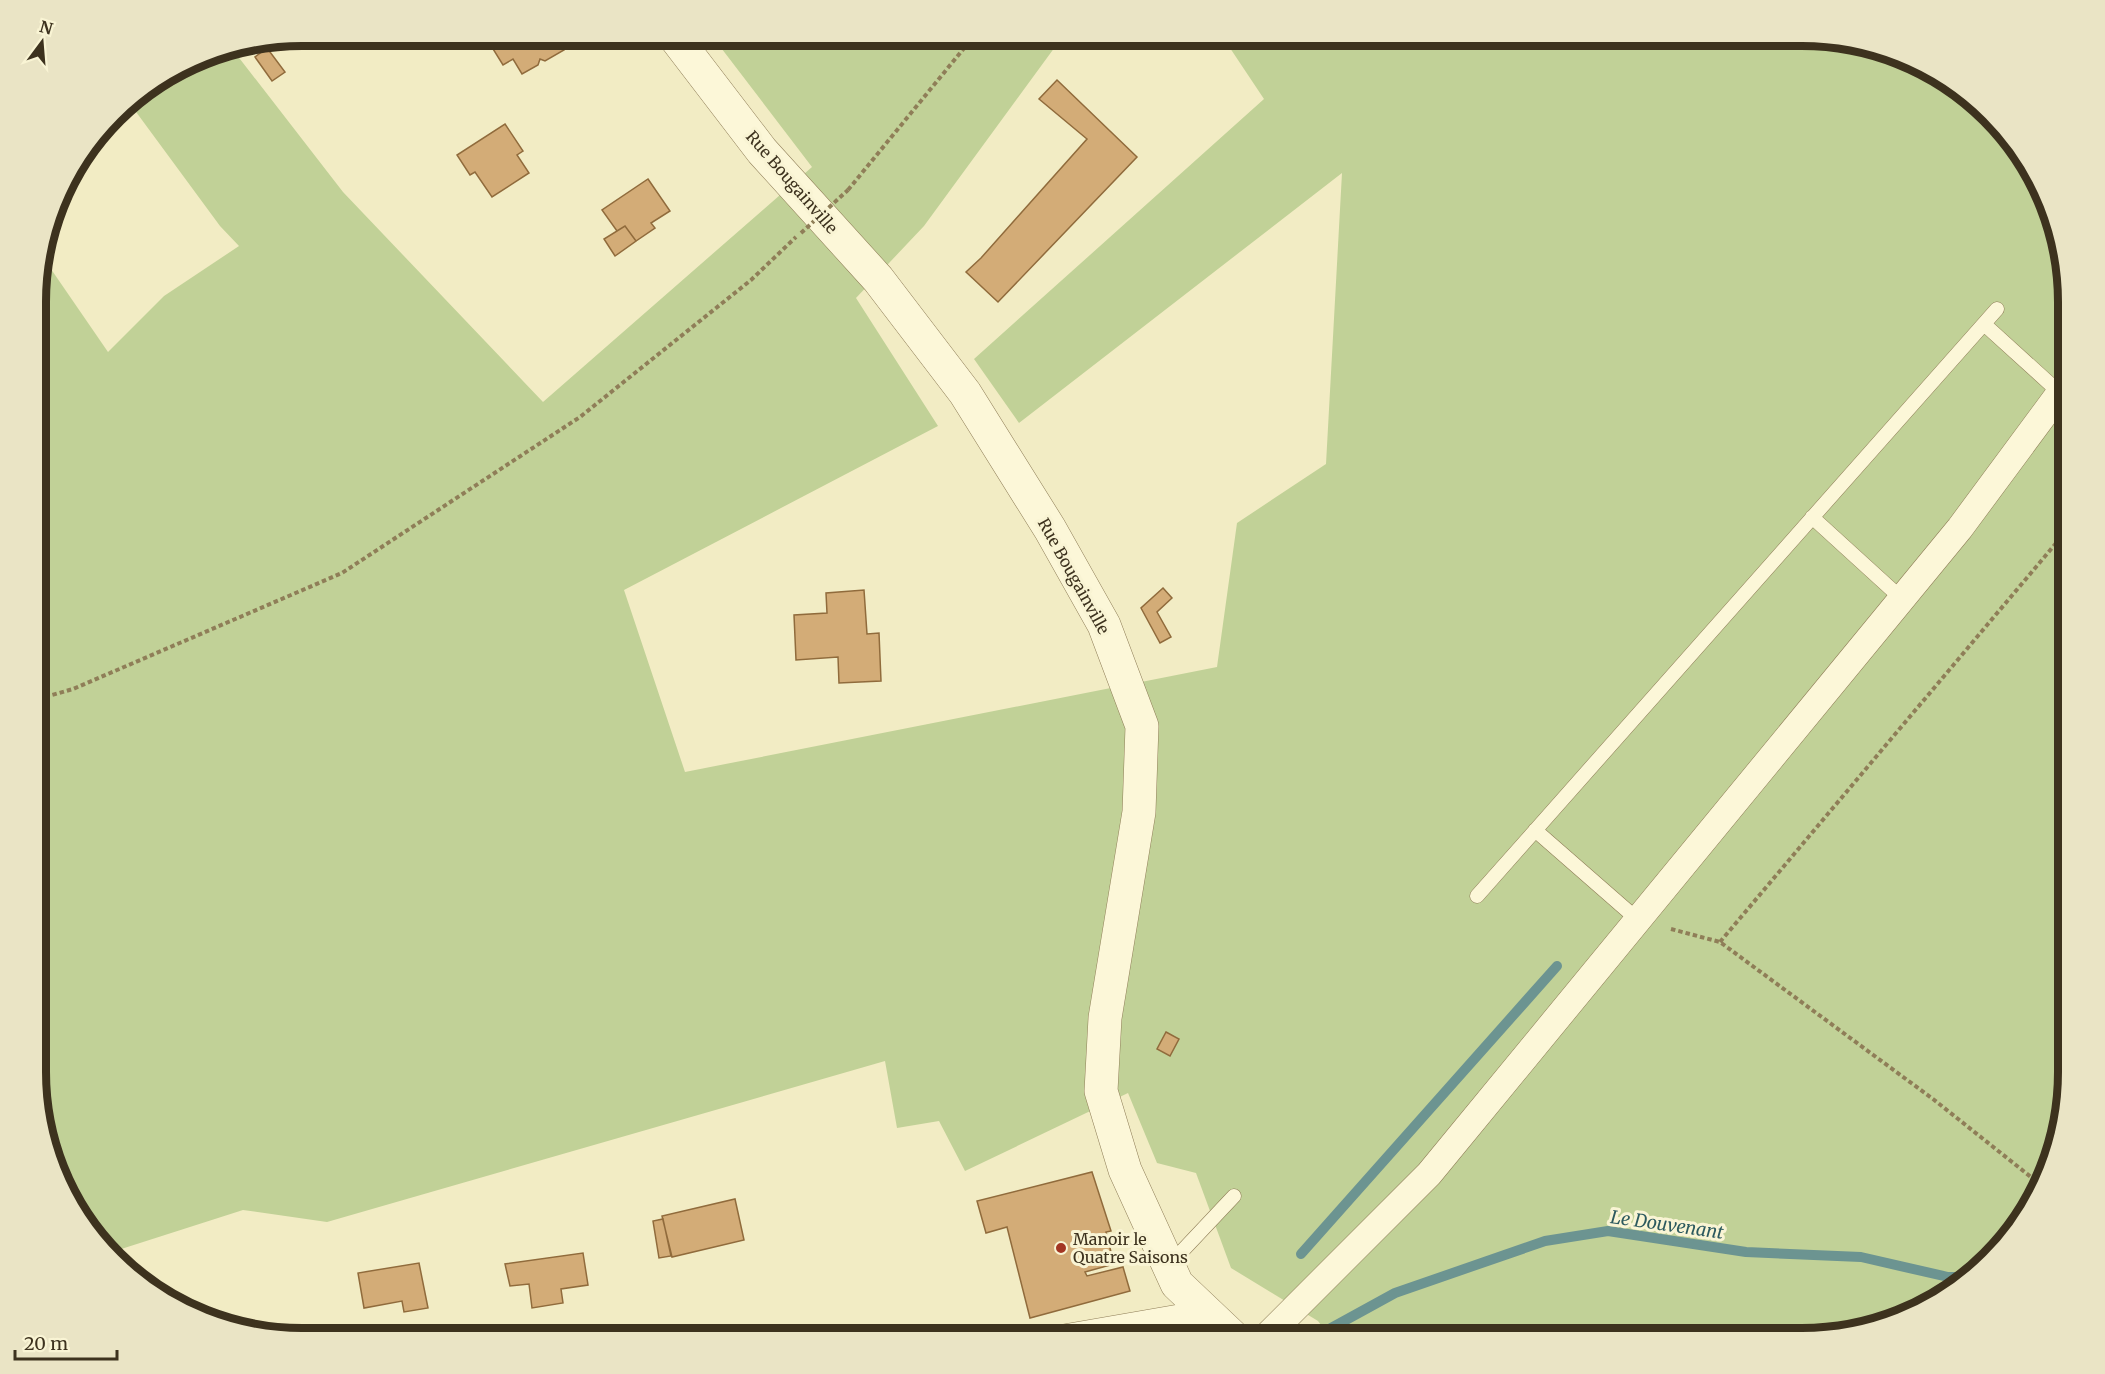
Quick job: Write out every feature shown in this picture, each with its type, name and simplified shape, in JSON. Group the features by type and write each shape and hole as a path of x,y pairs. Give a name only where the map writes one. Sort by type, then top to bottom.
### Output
{"street":[{"name":"Rue Bougainville","path":"682,46 762,151 878,279 965,393 1050,529 1104,625 1142,726 1139,812 1105,1018 1101,1090 1125,1170 1168,1265 1178,1284 1224,1328"},
{"path":"1275,1328 1429,1174 1960,528 2058,396"},
{"path":"1122,1328 1208,1313"}],"lane":[{"path":"1477,896 1997,309"},
{"path":"1984,324 2058,383"},
{"path":"1812,517 1902,599"},
{"path":"1535,830 1638,920"},
{"path":"1168,1265 1234,1196"}],"path":[{"path":"46,697 73,689 342,573 580,417 751,280 848,190 966,46"},
{"path":"1720,942 2058,541"},
{"path":"1638,920 1720,942 1933,1099 2034,1180"}],"green space":[{"path":"720,46 1056,46 924,226 856,298 938,426 624,590 685,772 1217,667 1237,523 1326,464 1342,173 1019,423 974,359 1264,99 1229,46 1819,47 1852,51 1900,66 1945,90 1971,110 2006,147 2032,189 2050,236 2058,286 2058,1088 2054,1121 2039,1169 2015,1214 1995,1240 1958,1275 1930,1293 1885,1314 1852,1323 1802,1328 1323,1328 1318,1321 1231,1268 1196,1173 1157,1163 1128,1093 965,1171 939,1121 897,1128 885,1061 327,1222 243,1210 120,1250 99,1227 73,1185 55,1138 47,1088 46,303 49,269 49,267 108,352 164,296 239,246 220,226 134,110 160,90 189,73 237,55 343,192 543,402 812,167"}],"building":[{"path":"491,46 562,46 564,50 545,61 540,59 538,65 522,74 513,59 503,65"},
{"path":"268,49 285,72 272,81 255,57"},
{"path":"1057,80 1137,157 998,302 966,272 1087,139 1039,99"},
{"path":"505,124 523,151 517,155 529,173 492,197 475,172 470,175 457,155"},
{"path":"648,179 670,211 651,223 655,228 636,241 625,226 617,231 602,210"},
{"path":"625,226 636,241 615,256 604,239"},
{"path":"1163,588 1172,598 1157,612 1171,637 1160,643 1141,608"},
{"path":"864,590 867,634 879,633 881,681 839,683 838,657 796,660 794,615 827,613 826,593"},
{"path":"1166,1032 1179,1039 1170,1056 1157,1049"},
{"name":"Manoir le Quatre Saisons","path":"1092,1172 1111,1231 1106,1232 1114,1264 1085,1272 1087,1276 1123,1267 1130,1291 1030,1318 1007,1227 986,1233 977,1201"},
{"path":"735,1199 744,1240 672,1257 662,1216"},
{"path":"663,1219 671,1256 659,1258 653,1221"},
{"path":"583,1253 588,1285 561,1289 563,1303 532,1308 529,1284 510,1286 505,1264"},
{"path":"419,1263 428,1308 404,1312 402,1301 364,1308 358,1273"}],"waterway":[{"path":"1301,1254 1557,966"},
{"name":"Le Douvenant","path":"1331,1328 1395,1293 1545,1241 1608,1231 1746,1252 1861,1257 1955,1277"}],"place":[{"name":"Manoir le Quatre Saisons","path":"1061,1248"}]}
